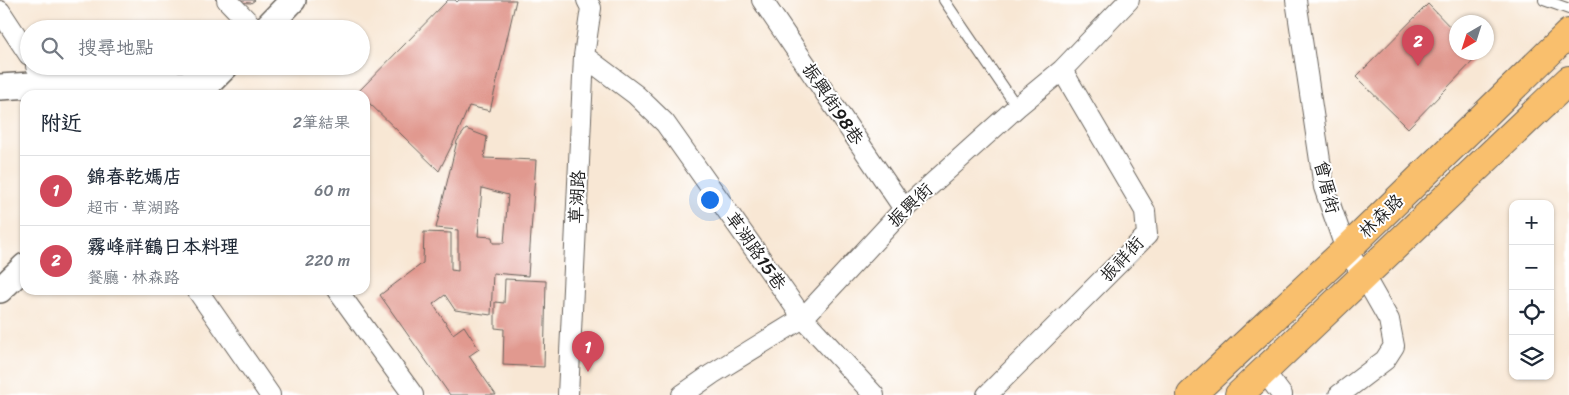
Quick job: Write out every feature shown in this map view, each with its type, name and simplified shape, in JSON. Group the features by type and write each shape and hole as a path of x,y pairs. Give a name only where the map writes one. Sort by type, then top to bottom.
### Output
{"main road":[{"name":"林森路","path":"1191,395 1346,250 1569,33"},
{"name":"林森路","path":"1239,395 1569,80"}],"street":[{"path":"227,0 246,20"},
{"path":"274,20 293,0"},
{"name":"振興街98巷","path":"762,0 904,209"},
{"name":"振興街","path":"682,395 712,374 803,318 904,209 1016,107 1062,70 1130,0"},
{"name":"曾厝街","path":"1296,0 1324,187 1346,250 1364,276 1389,320 1394,346 1386,360 1339,395"},
{"name":"草湖路","path":"568,395 584,56 594,3"},
{"path":"0,11 20,41"},
{"name":"草湖路15巷","path":"584,56 636,95 665,123 803,318 874,395"},
{"name":"振祥街","path":"987,395 1147,235 1146,211 1062,70"},
{"path":"0,87 42,75 203,89 217,75"},
{"path":"0,290 20,271"},
{"path":"201,295 270,395"},
{"path":"341,295 413,395"},
{"path":"1264,371 1282,395"}],"lane":[{"path":"944,0 1016,107"},
{"path":"1544,0 1569,9"}],"building":[{"path":"232,0 255,0 251,3 234,2"},
{"path":"448,0 455,0 457,2 459,0 516,0 490,111 469,106 439,171 370,104 370,90 360,90"},
{"path":"1428,4 1449,26 1449,60 1474,60 1408,128 1356,77"},
{"path":"466,129 487,137 484,158 536,160 528,276 493,273 491,315 455,310 445,295 433,304 453,334 464,326 479,349 469,356 496,395 450,395 380,295 423,263 424,232 451,233 451,270 458,271 458,230 436,228 457,141","holes":["482,188 508,195 504,243 493,243 492,237 478,236"]},
{"path":"505,279 546,281 544,367 503,365 504,329 495,328 495,302 504,303"}],"place":[{"name":"霧峰祥鶴日本料理","path":"1418,66"},
{"name":"錦春乾媽店","path":"588,372"}]}
